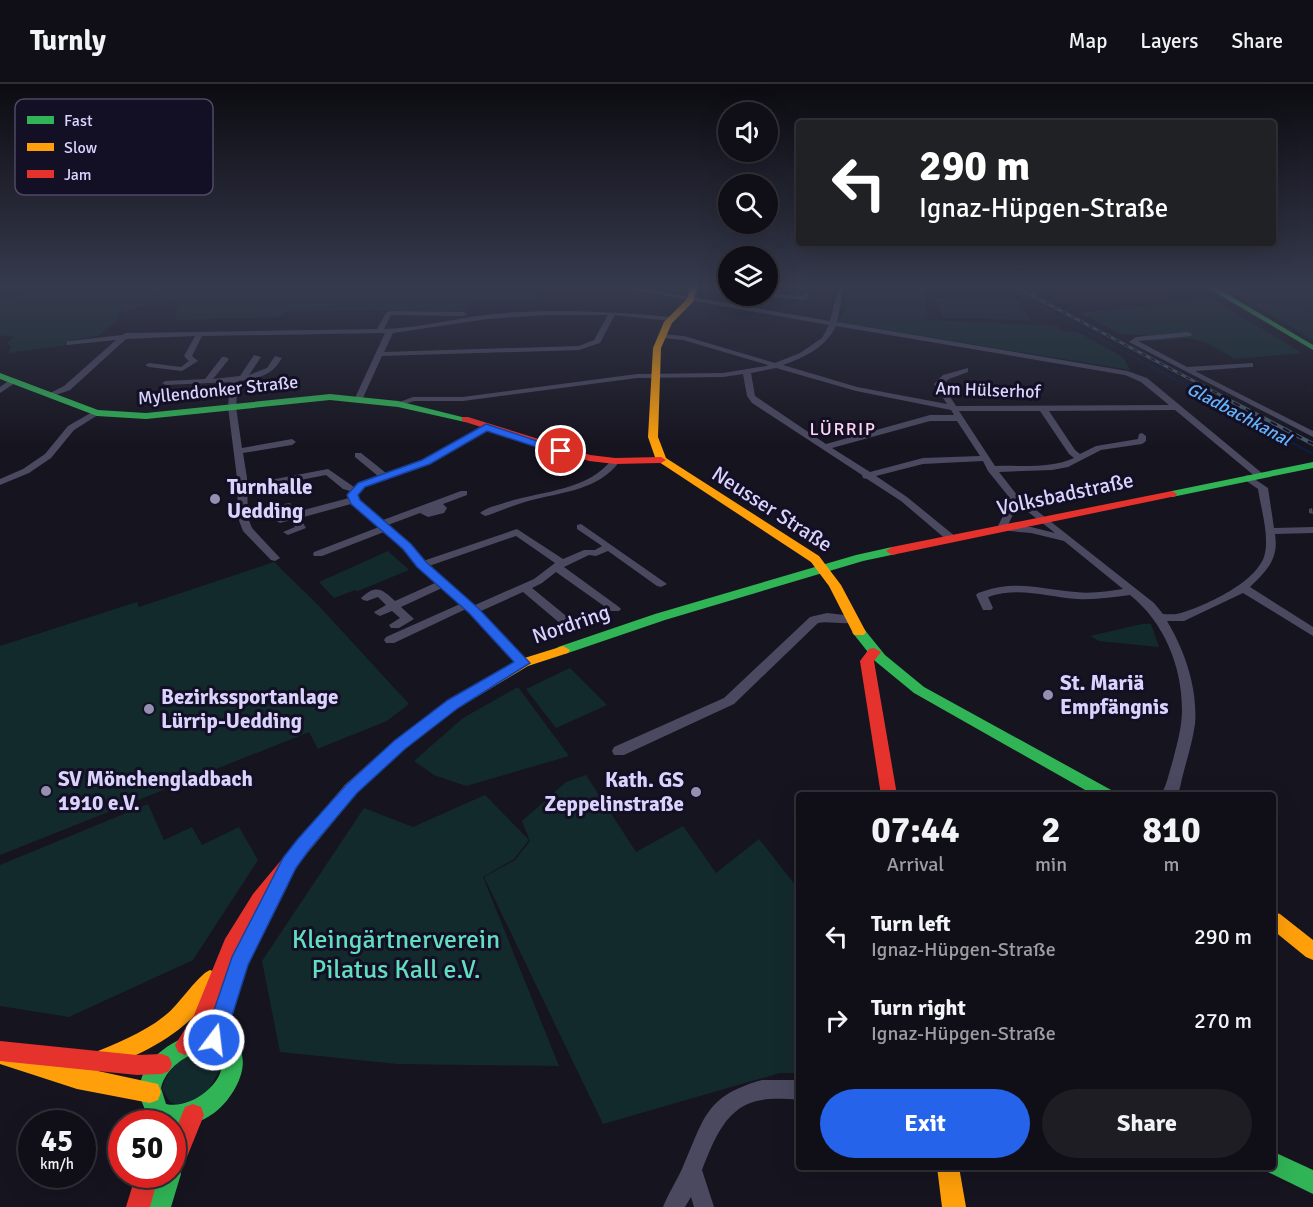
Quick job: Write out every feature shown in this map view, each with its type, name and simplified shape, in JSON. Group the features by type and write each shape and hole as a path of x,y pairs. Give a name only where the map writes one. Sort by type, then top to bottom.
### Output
{"street":[{"path":"70,343 88,340"},
{"path":"50,395 67,388 120,340"},
{"path":"149,365 182,369 194,361 188,356 197,340"},
{"path":"358,400 386,340"},
{"path":"380,354 579,348 597,340"},
{"path":"660,340 657,348 655,374 653,437 661,460"},
{"name":"Am Hülserhof","path":"692,340 856,389 952,408 1139,409 1178,407"},
{"path":"398,404 412,399 463,399 655,374 706,376 747,372 777,366 803,355 821,340"},
{"path":"938,340 1118,370 1134,375 1144,380 1178,407 1263,488 1271,531 1270,556 1258,574 1243,588 1180,618 1161,617"},
{"path":"1134,340 1132,342 1313,434"},
{"path":"257,357 238,379 232,407 243,518 247,529 275,558"},
{"path":"166,383 238,379 269,370 278,358"},
{"path":"208,380 225,359"},
{"path":"1186,369 1250,365"},
{"path":"251,366 273,366"},
{"path":"965,370 946,377 938,384 991,469 1014,497 1070,540 1161,617 1182,670 1188,704 1188,723 1170,792"},
{"path":"177,382 183,372"},
{"path":"747,372 751,396 755,400 866,476 904,499 952,539"},
{"name":"Myllendonker Straße","path":"0,376 97,413 146,416 330,397 398,404 444,413 565,452 615,461 661,460"},
{"path":"0,391 14,381"},
{"path":"444,413 463,399"},
{"path":"1042,407 1072,452 1080,458"},
{"path":"0,482 27,471 48,456 71,428 97,413"},
{"path":"825,447 930,418 959,418"},
{"path":"280,520 354,495 384,476 426,462 486,427"},
{"path":"991,469 1052,467 1068,464 1099,448 1142,441 1142,436"},
{"path":"238,451 291,438 292,453"},
{"path":"358,455 384,476"},
{"path":"866,476 923,461 984,458"},
{"name":"Neusser Straße","path":"661,460 810,555 826,569 837,585 853,620 874,652 919,690 1102,792"},
{"path":"485,513 528,498 581,484 612,468 615,461"},
{"name":"Volksbadstraße","path":"826,569 860,558 1313,465"},
{"path":"254,486 328,472 407,546 421,565 470,608 523,663"},
{"path":"318,554 422,510 428,514 441,512 442,508 436,504 464,493"},
{"path":"1014,497 1013,506 1002,528 1031,530 1070,540"},
{"path":"275,508 287,505 301,528 288,532"},
{"path":"581,527 661,584"},
{"path":"1271,531 1313,530"},
{"path":"421,565 517,532 615,609"},
{"path":"390,640 524,587 549,574 559,565 588,552 596,553 605,544"},
{"name":"Nordring","path":"185,1045 202,1021 232,945 259,898 351,789 399,745 453,704 523,663 660,617 826,569"},
{"path":"380,612 442,584"},
{"path":"524,587 572,627"},
{"path":"987,608 982,595 1011,588 1040,588 1072,595 1132,591"},
{"path":"1243,588 1313,632"},
{"path":"367,598 379,592 408,619 403,633"},
{"path":"619,751 729,701 814,620 827,617 853,620"},
{"path":"874,652 867,661 888,792"},
{"name":"Nordring","path":"214,1040 239,964 290,863"},
{"path":"1276,922 1313,951"},
{"path":"96,1062 151,1040 177,1022 196,1002 232,945"},
{"path":"156,1110 150,1092 162,1064 185,1045 214,1040 224,1045 230,1052 233,1062 232,1074 218,1098 193,1115 186,1116"},
{"path":"0,1052 44,1054 96,1062 162,1064"},
{"path":"0,1052 35,1068 125,1089 150,1092"},
{"path":"673,1207 693,1172 711,1121 730,1100 760,1090 796,1090"},
{"path":"186,1132 193,1115"},
{"path":"1276,1164 1313,1182"},
{"path":"948,1170 954,1207"},
{"path":"693,1172 704,1207"},
{"path":"138,1207 144,1188"},
{"path":"159,1207 165,1188"}],"green space":[{"path":"10,340 72,340 68,341 68,345 8,353 11,346 6,344"},
{"path":"949,340 1092,340 1123,357 1130,370"},
{"path":"1198,340 1281,340 1302,353 1235,359 1207,343"},
{"path":"388,551 409,570 358,591 334,598 319,582"},
{"name":"Bezirkssportanlage Lürrip-Uedding","path":"274,562 319,606 409,704 387,721 318,749 309,732 0,855 0,646 137,602 139,607"},
{"path":"1151,624 1159,647 1099,641 1090,636"},
{"path":"570,668 607,705 556,728 526,689"},
{"path":"518,687 569,756 466,786 434,775 414,761 463,718"},
{"path":"586,775 636,852 683,826 716,873 759,839 796,886 796,1073 780,1073 603,1124 484,877 515,860 530,841 522,821 566,782"},
{"name":"Kleingärtnerverein Pilatus Kall e.V.","path":"485,795 529,840 514,859 483,877 559,1066 398,1064 280,1052 262,961 364,808 413,827"},
{"path":"148,804 164,840 192,827 202,845 239,827 258,860 193,960 69,1017 0,1006 0,865"},
{"path":"208,1052 215,1055 220,1069 206,1095 177,1105 170,1102 162,1089 173,1067 191,1055"}],"waterway":[{"name":"Gladbachkanal","path":"1103,340 1208,397"},
{"path":"1308,391 1313,391"},
{"name":"Gladbachkanal","path":"1205,396 1313,454"},
{"name":"Gladbachkanal","path":"1213,400 1223,400"}],"railway":[{"path":"1117,340 1224,397"},
{"path":"1221,396 1313,444"}],"traffic: fast":[{"path":"1300,340 1313,348"},
{"path":"0,376 97,413 146,416 330,397 398,404 465,419"},
{"path":"1172,494 1313,465"},
{"path":"563,650 660,617 860,558 892,551"},
{"path":"859,632 880,658 919,690 1102,792"},
{"path":"205,1040 223,1046 231,1056 232,1069 227,1082 218,1095 205,1106 190,1114 175,1117 159,1113 152,1101 150,1088 160,1066 181,1049 205,1040"},
{"path":"1276,1164 1313,1182"},
{"path":"159,1207 165,1188"}],"traffic: slow":[{"path":"660,340 657,348 653,437 661,460 815,559 835,585 859,632"},
{"path":"294,857 351,789 399,745 453,704 523,663 563,650"},
{"path":"214,1040 239,964 279,885"},
{"path":"1276,922 1313,951"},
{"path":"96,1062 131,1048 161,1031 187,1009 210,979"},
{"path":"6,1056 77,1078 150,1092"},
{"path":"948,1170 954,1207"}],"traffic: jam":[{"path":"465,419 589,458 615,461 661,460"},
{"path":"892,551 1172,494"},
{"path":"874,652 867,661 889,792"},
{"path":"185,1045 202,1021 232,945 259,899 294,857"},
{"path":"0,1051 137,1065 162,1064"},
{"path":"186,1132 193,1115"},
{"path":"138,1207 144,1188"}],"place":[{"name":"Turnhalle Uedding","path":"215,499"},
{"name":"St. Mariä Empfängnis","path":"1048,695"},
{"name":"Bezirkssportanlage Lürrip-Uedding","path":"149,709"},
{"name":"SV Mönchengladbach 1910 e.V.","path":"46,791"},
{"name":"Kath. GS Zeppelinstraße","path":"696,792"}],"district":[{"name":"LÜRRIP","path":"843,429"}],"route":[{"path":"214,1040 239,964 290,863 303,845 351,789 399,745 453,704 523,663 474,610 421,565 407,546 355,502 352,495 362,485 426,462 486,427 561,451"}]}
